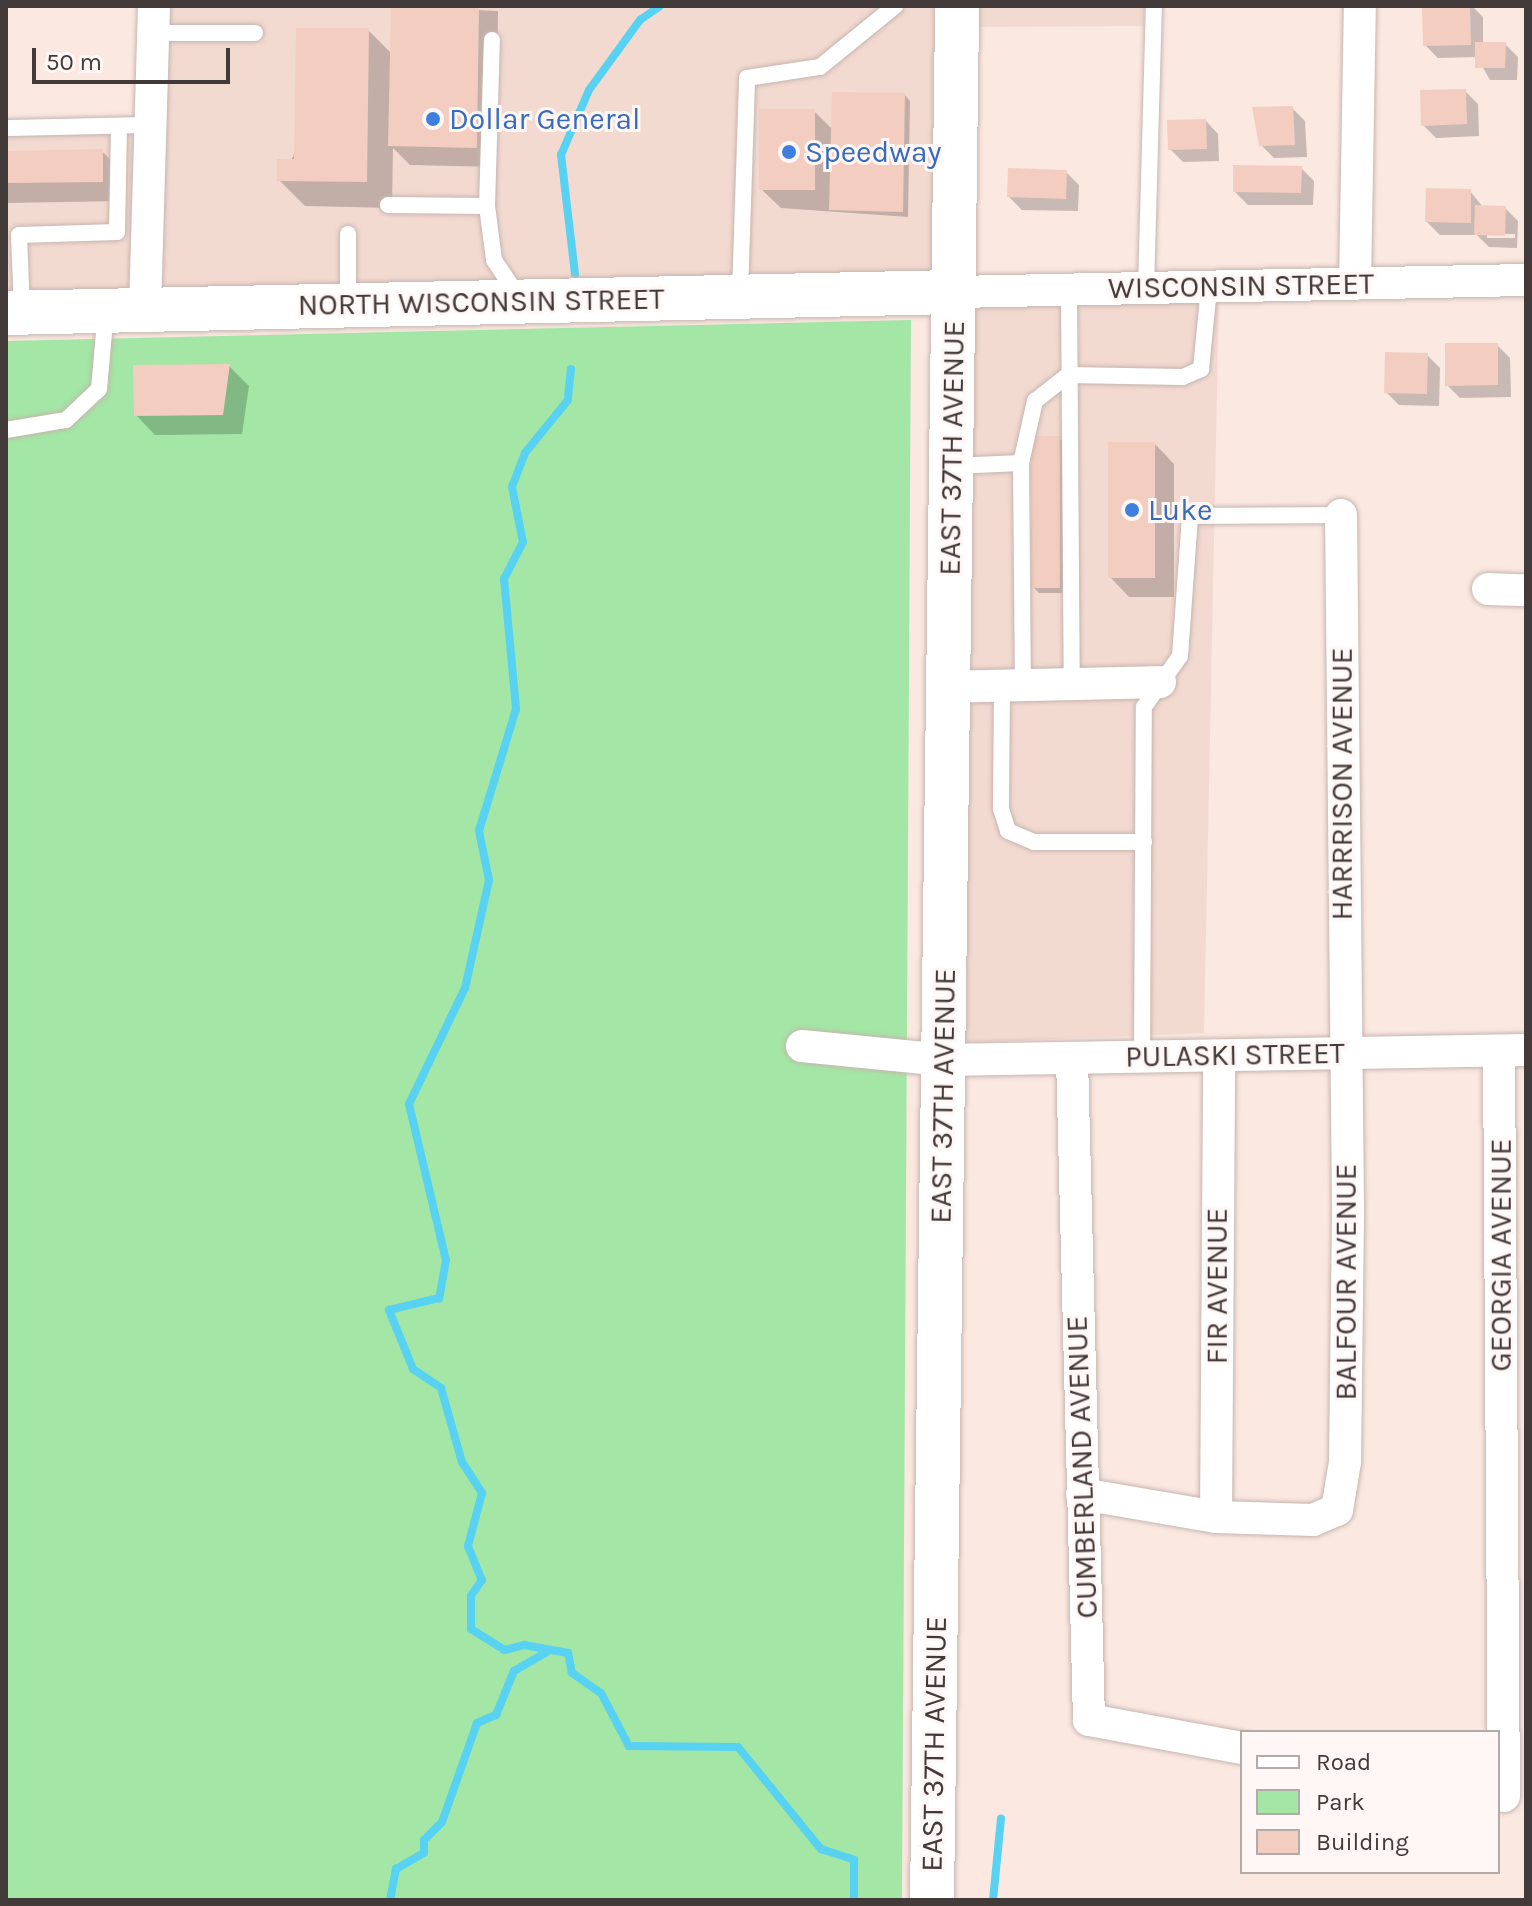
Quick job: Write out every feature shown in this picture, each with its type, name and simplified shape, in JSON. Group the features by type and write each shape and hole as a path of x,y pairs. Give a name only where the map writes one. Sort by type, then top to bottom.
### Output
{"main road":[{"name":"EAST 37TH AVENUE","path":"932,1900 946,687 956,292 957,6"},
{"name":"NORTH WISCONSIN STREET","path":"14,313 956,292"}],"street":[{"path":"1355,284 1360,6"},
{"path":"125,309 135,126 154,19"},
{"name":"WISCONSIN STREET","path":"956,292 1526,280"},
{"name":"HARRRISON AVENUE","path":"1341,515 1344,1053"},
{"path":"1488,589 1526,590"},
{"path":"946,687 1160,682"},
{"name":"PULASKI STREET","path":"802,1046 944,1060 1513,1050"},
{"name":"GEORGIA AVENUE","path":"1509,1795 1513,1050"},
{"name":"BALFOUR AVENUE","path":"1216,1517 1313,1520 1337,1510 1345,1462 1344,1053"},
{"name":"FIR AVENUE","path":"1216,1517 1219,1056"},
{"name":"CUMBERLAND AVENUE","path":"1072,1058 1089,1720 1240,1748"},
{"path":"1082,1494 1216,1517"}],"lane":[{"path":"740,296 747,78 820,67 895,6"},
{"path":"1146,288 1154,6"},
{"path":"154,19 255,33"},
{"path":"492,40 487,206 494,260 521,301"},
{"path":"6,128 135,126 117,232 19,235 14,313"},
{"path":"388,205 487,206"},
{"path":"348,234 348,305"},
{"path":"1144,842 1034,842 1008,831 1001,809 1012,686 1021,463 1035,401 1068,375 1183,377 1201,369 1209,287"},
{"path":"1069,290 1072,684"},
{"path":"6,430 66,420 99,389 125,309"},
{"path":"951,466 1021,463"},
{"path":"1142,1057 1144,707 1180,656 1190,516 1341,515"}],"shaded area":[{"path":"166,6 944,6 947,282 6,304 6,124 161,118"},
{"path":"966,6 1144,6 1144,26 965,27"},
{"path":"1219,294 1204,1033 950,1043 963,300"}],"green space":[{"path":"911,320 902,1900 6,1900 6,341"}],"building":[{"path":"391,6 479,6 477,148 388,146"},
{"path":"1422,6 1470,6 1471,45 1423,46"},
{"path":"296,28 369,28 367,182 277,181 277,159 294,159"},
{"path":"1475,42 1506,42 1505,68 1475,68"},
{"path":"1466,89 1467,124 1421,126 1420,90"},
{"path":"832,92 905,93 903,212 829,210"},
{"path":"1293,106 1295,145 1259,146 1252,107"},
{"path":"759,109 815,109 815,190 759,190"},
{"path":"1206,119 1207,149 1168,150 1167,120"},
{"path":"103,149 103,182 6,183 6,151"},
{"path":"1233,165 1302,166 1301,193 1233,192"},
{"path":"1008,168 1067,170 1066,199 1007,197"},
{"path":"1426,188 1471,189 1471,223 1425,222"},
{"path":"1475,205 1506,206 1505,236 1474,235"},
{"path":"1445,343 1498,343 1498,385 1445,386"},
{"path":"1385,352 1428,353 1427,394 1384,393"},
{"path":"230,364 223,415 134,416 133,365"},
{"name":"Luke","path":"1031,436 1060,436 1060,588 1031,588"},
{"name":"Luke","path":"1108,442 1155,442 1155,578 1108,578"}],"waterway":[{"path":"575,274 561,155 589,90 640,20 660,6"},
{"path":"571,369 568,400 525,453 512,487 523,542 504,579 516,709 479,831 489,880 465,988 409,1104 446,1260 439,1298 389,1310 413,1369 441,1388 462,1462 482,1493 468,1546 482,1580 471,1596 471,1629 504,1650 524,1645 568,1653 572,1673 601,1693 629,1746 738,1747 821,1849 854,1860 854,1900"},
{"path":"390,1900 396,1869 424,1853 424,1840 442,1822 477,1723 496,1715 514,1671 547,1652"},
{"path":"993,1900 1001,1818"}],"place":[{"name":"Dollar General","path":"433,119"},
{"name":"Speedway","path":"789,152"},
{"name":"Luke","path":"1132,510"}]}
